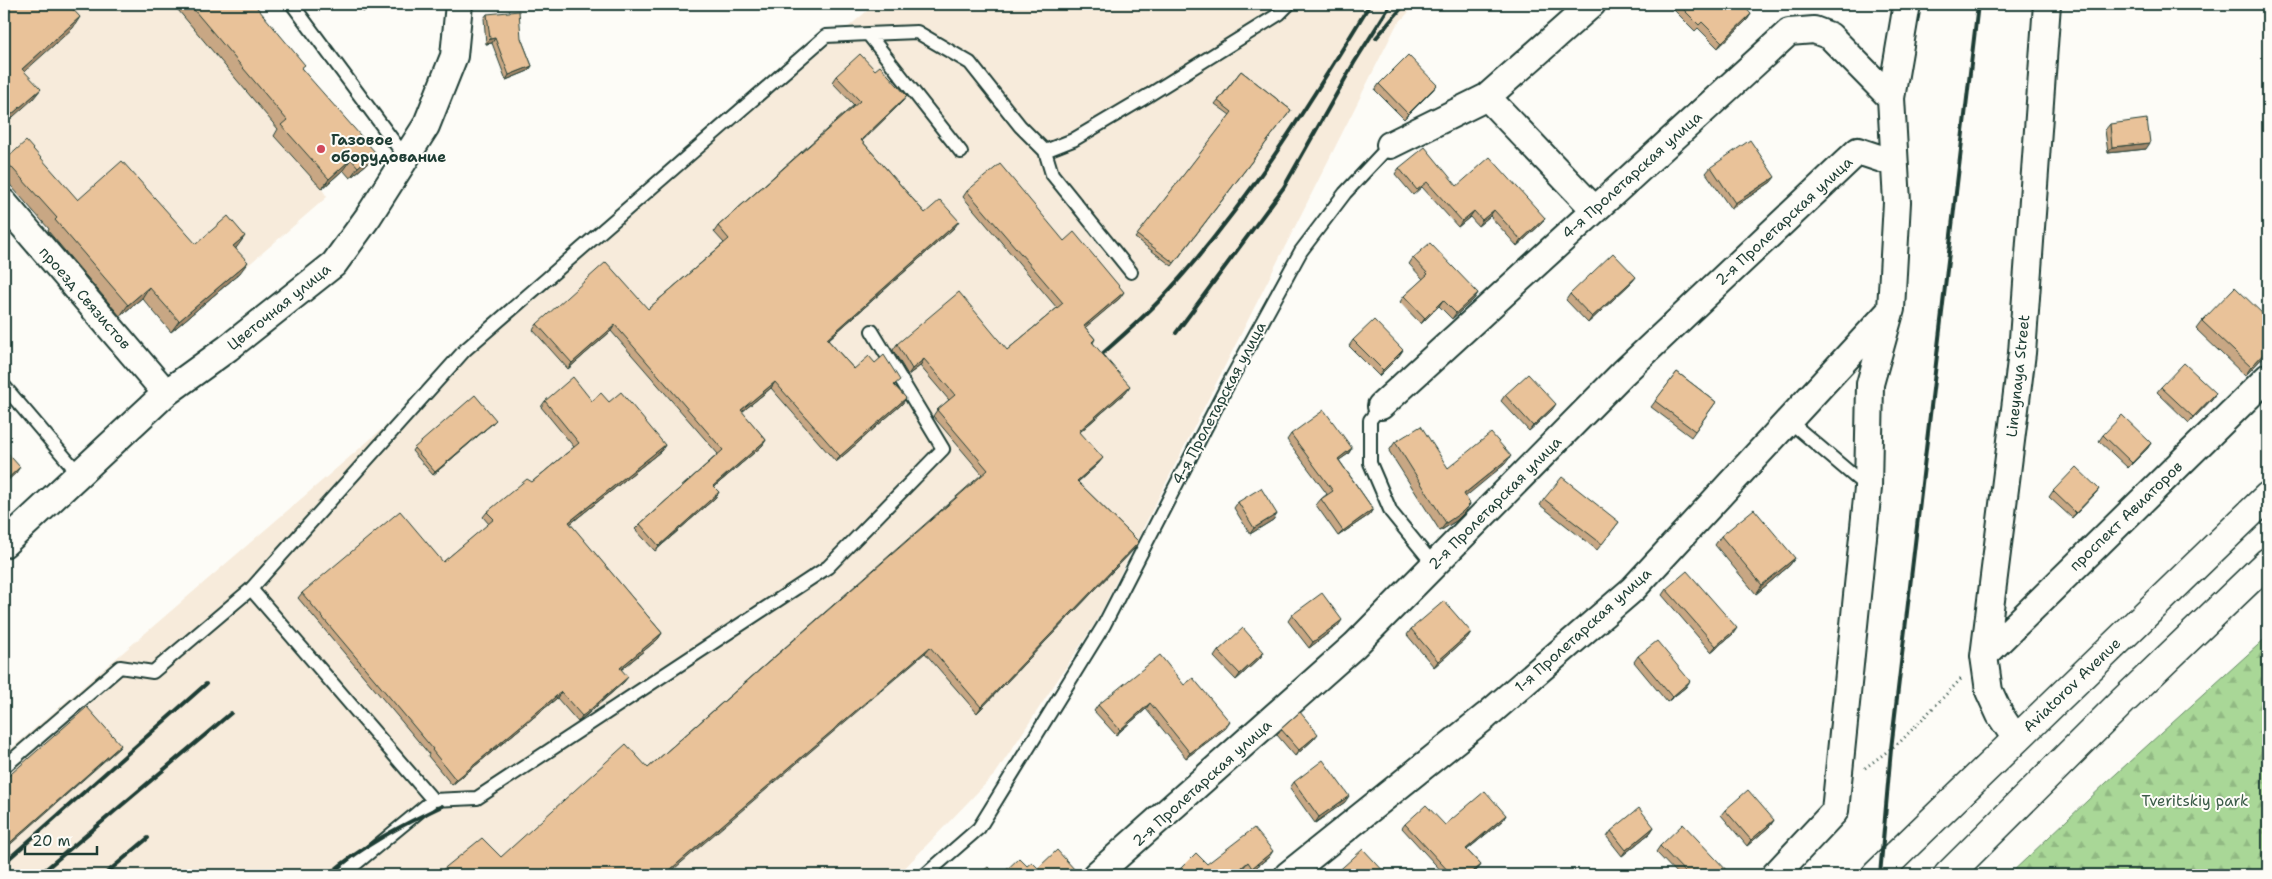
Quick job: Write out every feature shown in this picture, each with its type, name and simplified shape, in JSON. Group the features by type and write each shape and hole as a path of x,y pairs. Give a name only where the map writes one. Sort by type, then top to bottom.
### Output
{"main road":[{"name":"Aviatorov Avenue","path":"1876,875 2268,496"},
{"path":"1948,875 2123,701 2268,562"}],"street":[{"name":"Цветочная улица","path":"4,544 166,393 228,348 334,264 368,217 426,126 454,56 459,4"},
{"name":"4-я Пролетарская улица","path":"1390,145 1487,97 1592,4"},
{"path":"1775,875 1837,799 1868,488 1870,384 1891,309 1897,202 1891,98 1907,4"},
{"name":"Lineynaya Street","path":"2016,739 2000,715 1989,691 1984,656 2022,353 2047,4"},
{"name":"4-я Пролетарская улица","path":"1381,406 1789,32 1814,30 1830,36 1891,98"},
{"path":"1487,97 1594,209"},
{"name":"2-я Пролетарская улица","path":"1096,875 1355,645 1623,373 1858,151 1894,163"},
{"name":"проезд Связистов","path":"4,203 166,393"},
{"name":"1-я Пролетарская улица","path":"1288,875 1486,716 1633,589 1891,309"},
{"name":"проспект Авиаторов","path":"1984,656 2268,377"}],"lane":[{"path":"292,4 406,158"},
{"path":"1045,151 1073,140 1149,95 1279,14 1289,4"},
{"path":"4,767 120,667 153,672 251,589 465,350 826,36 917,32 970,63 1020,126 1045,151 1052,174 1132,272"},
{"path":"868,34 961,152"},
{"name":"4-я Пролетарская улица","path":"925,875 980,828 1104,625 1225,390 1301,251 1345,193 1390,145"},
{"path":"342,875 433,800 477,798 828,566 943,449 872,330"},
{"path":"5,390 79,474"},
{"path":"1381,406 1370,420 1370,463 1392,512 1434,565"},
{"path":"1788,420 1868,488"},
{"path":"251,589 433,800"}],"path":[{"path":"1837,799 1900,742 1984,656"}],"shaded area":[{"path":"4,4 237,4 313,101 368,163 350,178 343,170 322,189 327,197 171,332 142,298 118,318 44,234 49,229 4,178"},
{"path":"875,4 1416,4 1396,26 1096,622 996,773 898,875 4,875 4,755"}],"green space":[{"name":"Tveritskiy park","path":"2268,636 2268,875 2009,875 2106,783"}],"building":[{"path":"4,4 68,4 80,17 22,69 41,89 4,121"},
{"path":"189,4 254,4 305,65 301,68 375,152 358,167 351,159 329,179 281,125 287,120"},
{"path":"1678,4 1742,4 1751,14 1722,42 1702,22 1699,25"},
{"path":"519,11 521,38 532,66 509,75 495,38 490,39 487,14"},
{"path":"860,54 875,70 880,66 907,96 861,140 925,213 940,200 959,221 827,339 854,369 869,356 875,363 884,355 900,380 894,385 906,398 840,456 775,382 741,410 766,440 713,486 719,492 659,546 640,524 723,450 615,325 572,363 537,324 606,262 648,309 729,239 718,226 860,101 836,76"},
{"path":"1408,55 1437,85 1408,114 1379,84"},
{"path":"1241,71 1291,110 1174,263 1137,235 1232,112 1218,101"},
{"path":"2147,119 2150,143 2112,147 2110,124"},
{"path":"1750,140 1775,177 1735,203 1711,167"},
{"path":"26,141 78,200 122,161 196,244 228,216 245,236 233,246 248,262 179,321 149,287 128,305 55,220 57,218 5,160"},
{"path":"1425,147 1457,186 1490,157 1545,218 1521,240 1494,210 1482,220 1474,211 1462,221 1427,182 1417,190 1399,168"},
{"path":"1000,164 1064,241 1074,232 1124,292 1084,326 1095,339 1092,342 1130,386 1079,431 1103,458 1077,481 1139,542 981,707 930,647 664,875 436,875 482,838 501,857 626,744 648,768 988,470 937,410 955,395 924,359 912,369 897,344 959,292 1007,350 1063,303 967,191"},
{"path":"1430,243 1478,293 1456,313 1443,300 1425,318 1404,296 1428,274 1413,258"},
{"path":"1613,253 1636,277 1592,317 1570,294"},
{"path":"2235,287 2268,319 2268,349 2251,367 2202,321"},
{"path":"1374,320 1403,350 1383,370 1353,340"},
{"path":"2184,363 2216,393 2193,417 2161,387"},
{"path":"1677,372 1716,402 1695,431 1655,401"},
{"path":"1528,374 1556,404 1533,426 1505,395"},
{"path":"573,377 592,401 601,393 609,402 621,392 665,445 569,522 662,633 620,668 628,677 585,714 582,716 561,692 456,780 433,749 302,593 400,511 443,562 494,519 487,512 527,479 532,482 579,443 545,401"},
{"path":"475,395 496,420 435,472 414,448"},
{"path":"1324,410 1352,448 1338,459 1373,509 1343,531 1321,499 1333,491 1291,434"},
{"path":"2122,415 2151,443 2132,463 2103,435"},
{"path":"1421,426 1448,468 1491,433 1511,456 1464,494 1470,504 1446,523 1395,442"},
{"path":"4,449 20,467 4,482"},
{"path":"2076,467 2099,489 2076,513 2053,491"},
{"path":"1562,477 1619,522 1602,544 1544,499"},
{"path":"1261,488 1277,514 1254,528 1238,502"},
{"path":"1754,509 1795,558 1762,585 1721,536"},
{"path":"1687,571 1737,628 1716,646 1666,589"},
{"path":"1322,593 1342,620 1313,642 1292,615"},
{"path":"1444,601 1471,632 1438,661 1411,629"},
{"path":"1243,628 1264,652 1240,674 1218,651"},
{"path":"1657,641 1690,681 1672,697 1638,656"},
{"path":"1160,655 1184,685 1193,678 1230,722 1190,753 1150,703 1120,730 1098,705"},
{"path":"87,707 121,745 4,848 4,780"},
{"path":"1300,712 1318,734 1299,750 1281,729"},
{"path":"1323,760 1349,796 1319,817 1294,782"},
{"path":"1748,790 1774,820 1751,840 1725,810"},
{"path":"1485,791 1506,815 1466,849 1481,865 1469,875 1452,875 1405,824 1426,805 1445,825"},
{"path":"1639,808 1654,827 1626,850 1611,831"},
{"path":"1683,824 1730,874 1688,875 1660,846"},
{"path":"1254,828 1273,851 1252,868 1248,862 1233,875 1184,875 1179,870 1196,853 1207,864"},
{"path":"1363,849 1387,875 1334,875"},
{"path":"1057,850 1075,870 1069,875 1001,875 1019,858 1027,866 1032,862 1038,868"},
{"path":"988,867 996,875 978,875"}],"railway":[{"path":"1092,363 1159,301 1219,232 1298,120 1370,4"},
{"path":"1176,333 1284,187 1354,63 1391,4"},
{"path":"1376,38 1405,4"},
{"path":"1880,875 1891,749 1978,4"},
{"path":"4,863 206,684"},
{"path":"39,875 231,713"},
{"path":"328,875 383,837 442,806"},
{"path":"104,875 148,838"}],"place":[{"name":"Газовое оборудование","path":"321,149"}]}
